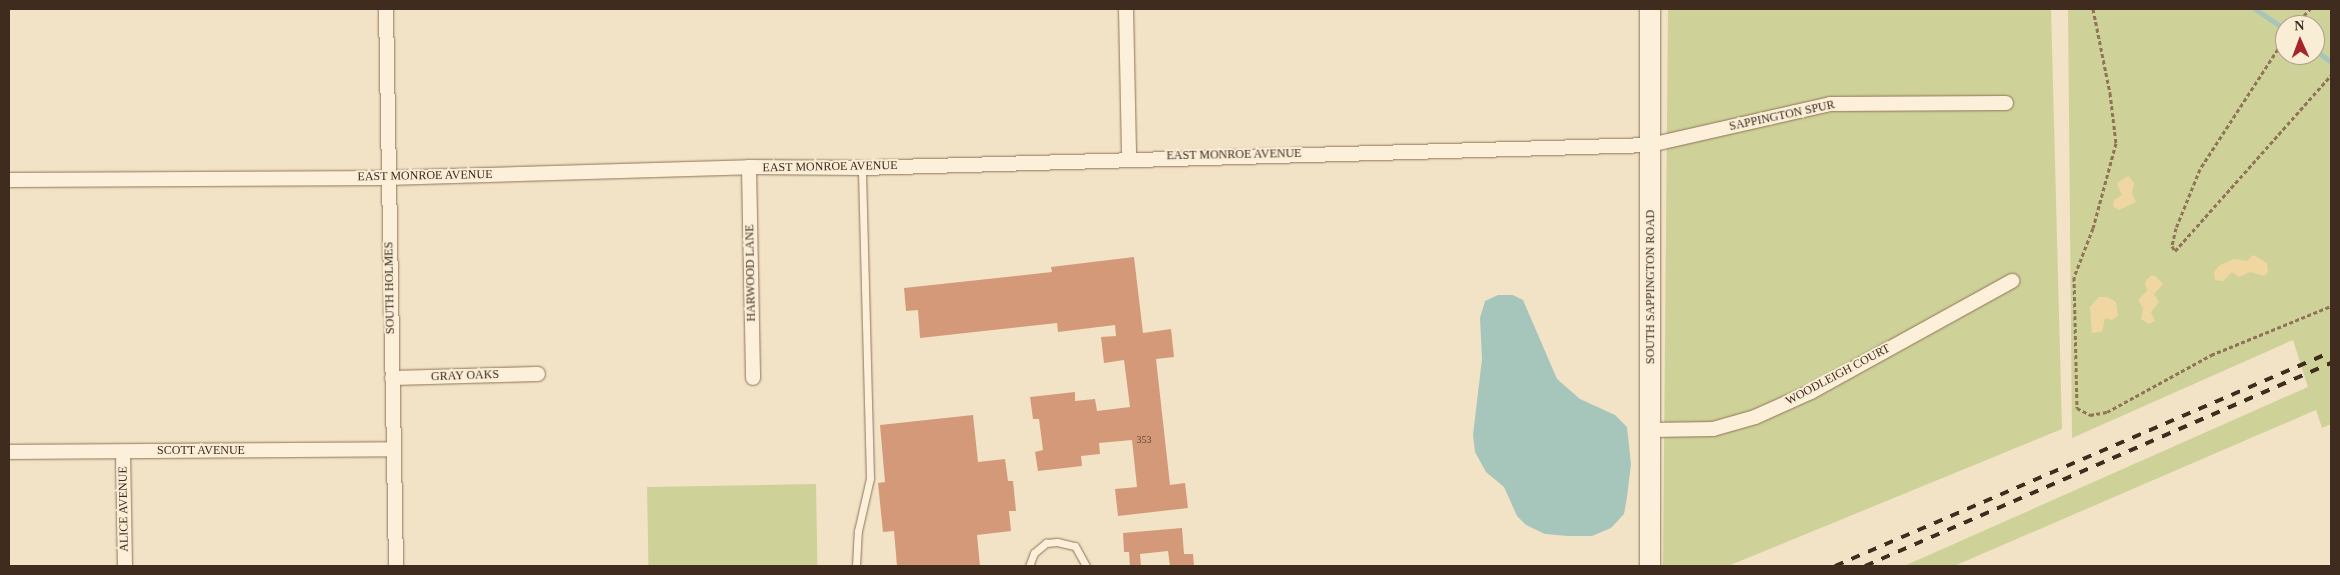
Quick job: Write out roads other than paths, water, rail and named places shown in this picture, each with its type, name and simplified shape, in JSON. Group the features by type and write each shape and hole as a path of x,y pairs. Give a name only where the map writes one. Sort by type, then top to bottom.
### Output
{"street":[{"name":"SOUTH HOLMES","path":"386,9 387,178 396,566"},
{"path":"1126,9 1129,158"},
{"name":"SOUTH SAPPINGTON ROAD","path":"1650,9 1650,566"},
{"name":"SAPPINGTON SPUR","path":"1650,145 1830,104 2006,103"},
{"name":"EAST MONROE AVENUE","path":"9,180 387,178 748,167 862,168 1129,158 1650,145"},
{"name":"HARWOOD LANE","path":"748,167 753,378"},
{"name":"WOODLEIGH COURT","path":"1651,430 1713,429 1755,417 1811,392 2012,281"},
{"name":"GRAY OAKS","path":"392,378 538,374"},
{"name":"SCOTT AVENUE","path":"9,452 394,449"},
{"name":"ALICE AVENUE","path":"123,452 124,566"}],"lane":[{"path":"856,566 858,531 870,478 862,168"},
{"path":"1029,566 1034,553 1046,543 1058,542 1075,546 1086,566"}],"water":[{"path":"1498,295 1513,295 1523,300 1557,379 1580,399 1615,415 1627,427 1631,464 1627,497 1624,514 1611,528 1592,536 1568,536 1545,534 1526,525 1517,516 1504,487 1486,472 1475,452 1473,435 1482,359 1480,318 1485,301"}],"waterway":[{"path":"2255,9 2275,22"},
{"path":"2325,58 2331,62"}],"railway":[{"path":"1835,566 2331,352"},
{"path":"1865,566 2331,363"}]}
